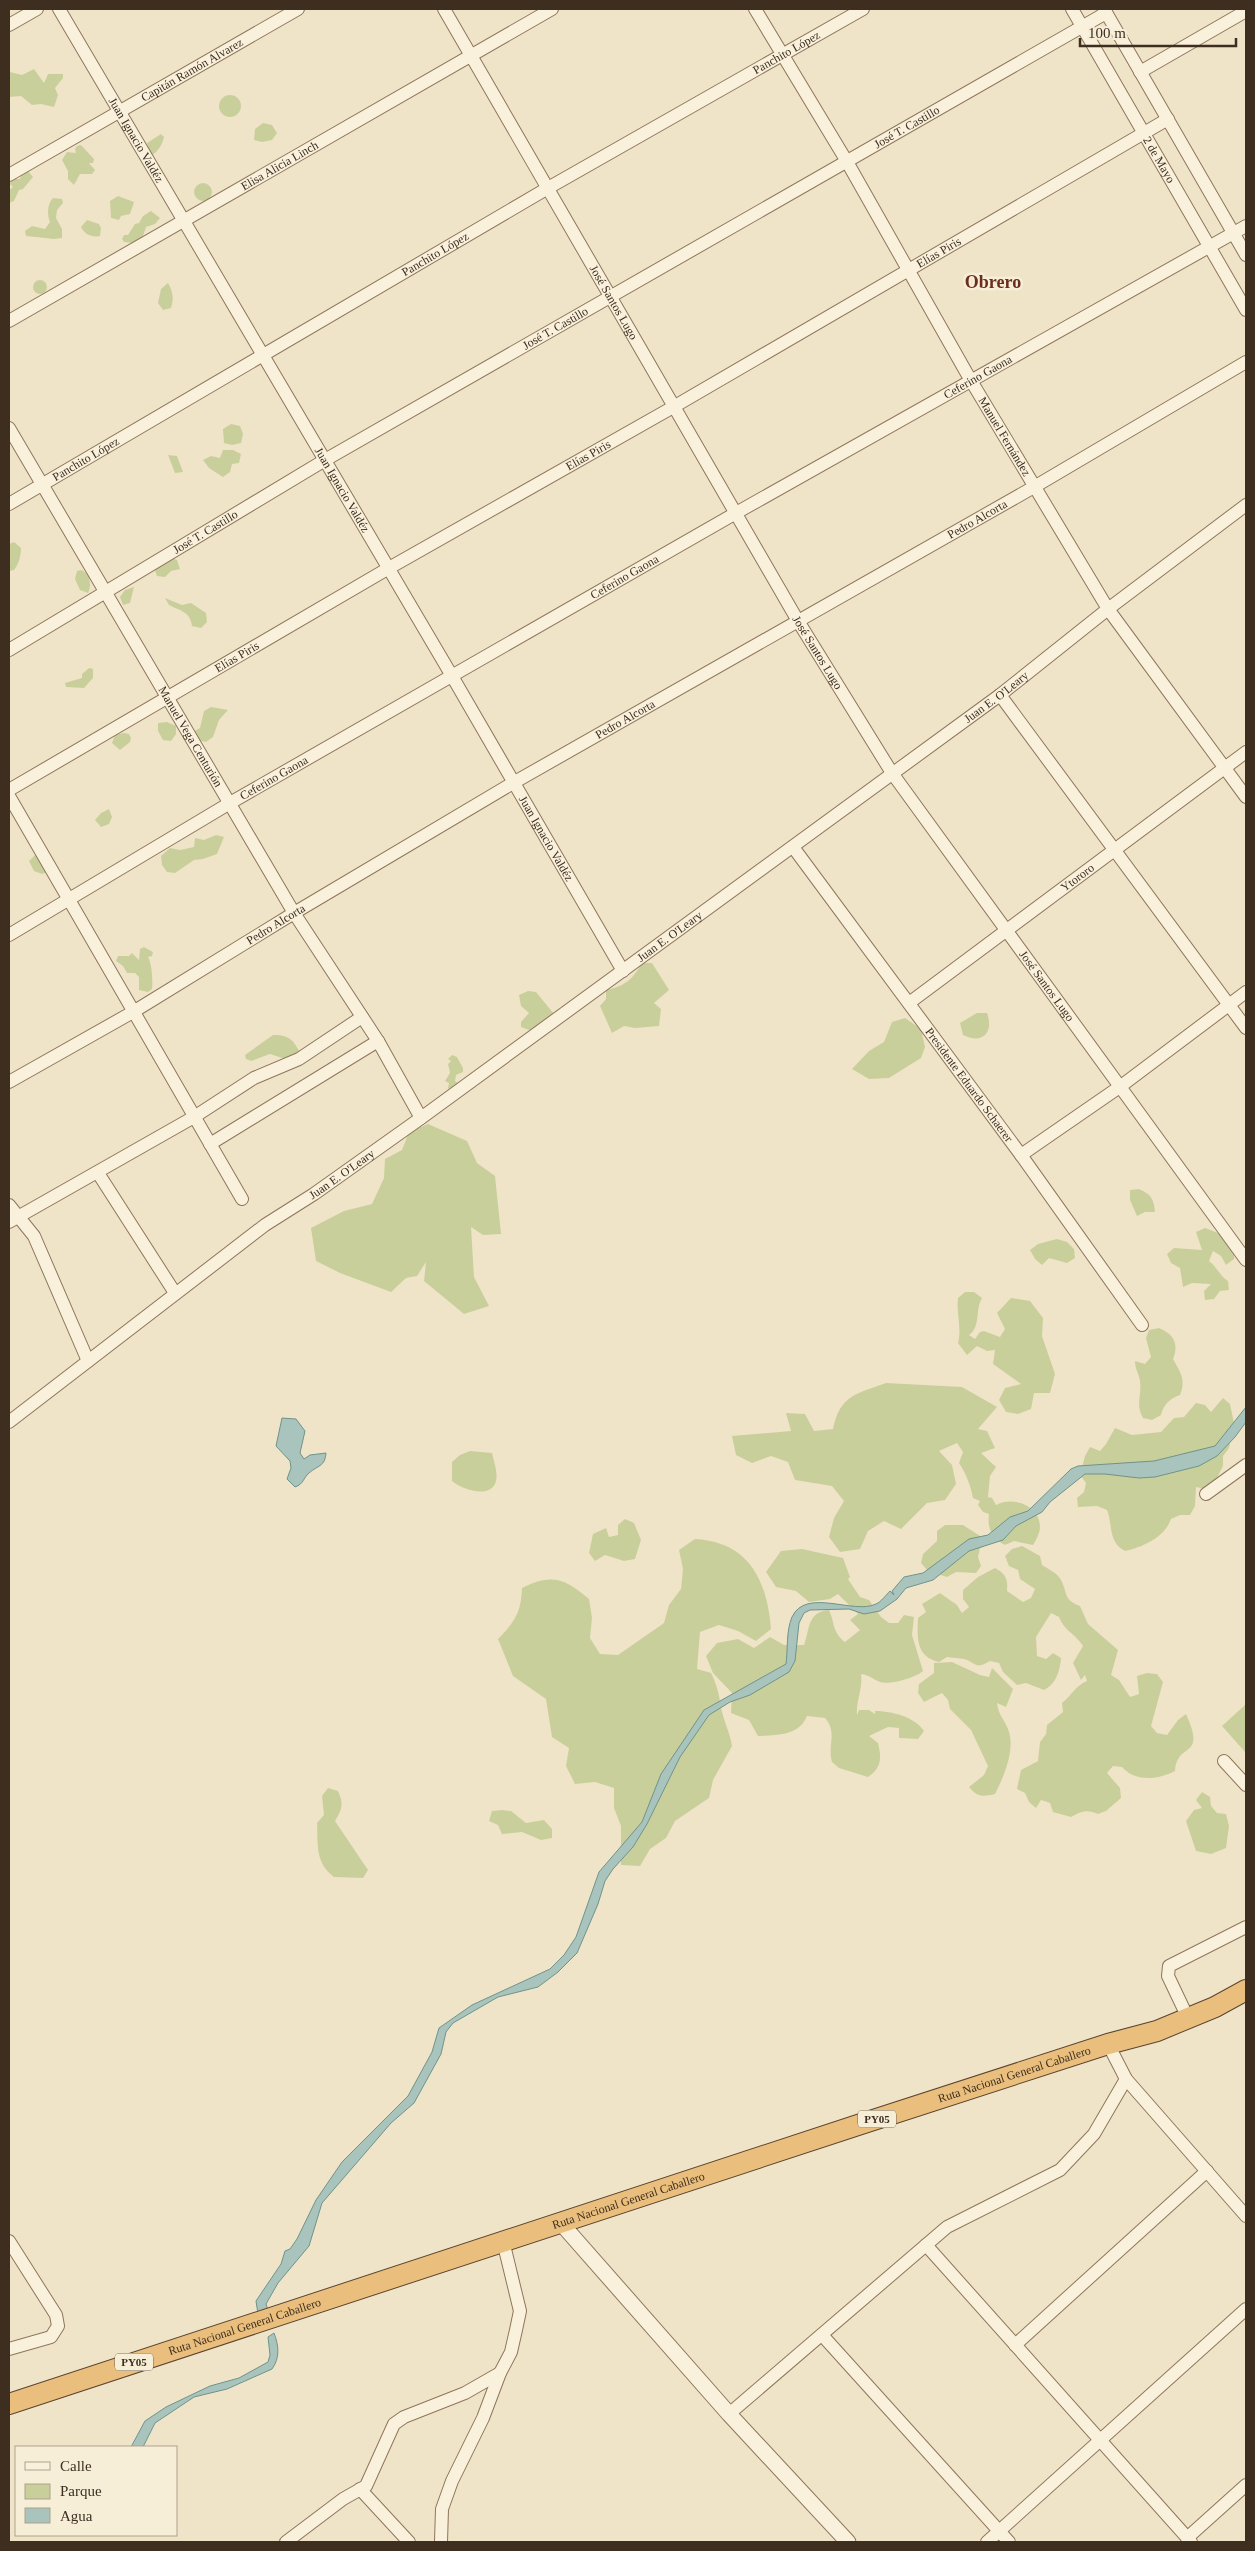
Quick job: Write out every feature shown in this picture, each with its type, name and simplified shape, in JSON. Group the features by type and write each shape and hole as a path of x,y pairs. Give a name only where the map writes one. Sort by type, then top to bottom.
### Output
{"highway":[{"name":"Ruta Nacional General Caballero","path":"9,2404 560,2222 1108,2044 1157,2031 1215,2007 1246,1990"}],"street":[{"path":"9,25 36,9"},
{"name":"Juan Ignacio Valdéz","path":"59,9 389,568 623,971"},
{"name":"Capitán Ramón Alvarez","path":"9,175 298,9"},
{"name":"José Santos Lugo","path":"444,9 798,620 892,773 1246,1260"},
{"name":"Elisa Alicia Linch","path":"9,321 183,219 552,9"},
{"name":"Manuel Fernández","path":"755,9 846,160 906,270 970,379 1108,609 1246,797"},
{"name":"Panchito López","path":"9,504 261,354 782,53 862,9"},
{"name":"2 de Mayo","path":"1072,9 1211,246 1246,310"},
{"path":"1105,11 1246,255"},
{"name":"José T. Castillo","path":"9,650 325,460 1082,26 1105,11"},
{"path":"1140,72 1243,14"},
{"name":"Elías Piris","path":"9,790 389,568 675,406 1168,119"},
{"name":"Ceferino Gaona","path":"9,935 230,803 970,379 1246,226"},
{"name":"Pedro Alcorta","path":"9,1082 133,1012 294,913 513,783 1034,487 1246,362"},
{"name":"Manuel Vega Centurión","path":"9,428 294,913 378,1041 421,1118"},
{"name":"Juan E. O'Leary","path":"9,1422 266,1225 314,1194 421,1118 1000,695 1108,609 1246,505"},
{"path":"1000,695 1246,1028"},
{"name":"Ytororo","path":"909,1003 1246,752"},
{"path":"9,796 242,1200"},
{"name":"Presidente Eduardo Schaerer","path":"793,847 1021,1154 1142,1325"},
{"path":"1021,1154 1121,1086 1246,992"},
{"path":"14,1219 194,1117 254,1078 299,1058 362,1017"},
{"path":"210,1144 378,1041"},
{"path":"98,1173 175,1293"},
{"path":"9,1205 14,1219 34,1236 88,1361"},
{"path":"1206,1494 1246,1465"},
{"path":"1224,1761 1246,1785"},
{"path":"1188,2018 1168,1976 1169,1966 1246,1928"},
{"path":"1108,2044 1126,2079 1246,2216"},
{"path":"729,2414 947,2228 1060,2170 1094,2134 1126,2079"},
{"path":"1015,2345 1207,2171"},
{"path":"560,2222 729,2414 848,2542"},
{"path":"9,2241 56,2315 58,2326 51,2337 9,2349"},
{"path":"440,2542 442,2509 452,2481 483,2418 500,2373 511,2352 520,2311 503,2241"},
{"path":"926,2245 1189,2540 1246,2485"},
{"path":"987,2542 1246,2309"},
{"path":"822,2335 1009,2542"},
{"path":"286,2542 343,2499 366,2486 394,2424 404,2417 465,2394 500,2373"},
{"path":"360,2489 409,2542"}],"green space":[{"path":"34,69 44,83 48,74 63,74 63,78 55,88 58,95 54,107 41,104 32,105 21,96 9,97 10,72 22,75"},
{"path":"230,95 240,102 241,106 234,116 230,117 220,110 219,106 226,96"},
{"path":"263,123 272,125 277,133 272,140 262,142 254,140 255,129"},
{"path":"161,134 164,137 163,142 152,155 149,152 147,143"},
{"path":"81,145 94,159 93,163 89,163 95,170 92,174 80,174 74,185 68,179 68,171 62,160 67,152 76,153 75,149"},
{"path":"23,171 28,171 33,177 23,189 19,190 14,201 9,203 9,190 13,187 10,184 11,179 20,179"},
{"path":"199,183 207,183 212,188 210,199 199,201 194,196 194,188"},
{"path":"118,196 134,202 130,214 121,216 119,220 111,218 110,201"},
{"path":"53,198 62,199 63,203 57,210 56,218 62,229 62,238 26,236 25,231 32,226 45,229 50,222 48,210"},
{"path":"151,211 160,218 155,224 146,227 142,239 133,243 124,242 122,239 124,235 128,235 135,224 139,223 143,216"},
{"path":"87,220 99,224 101,228 100,236 91,236 82,229 81,227"},
{"path":"37,280 43,280 47,287 43,294 37,294 33,290 33,284"},
{"path":"168,283 171,289 172,304 171,308 163,310 158,303 161,289"},
{"path":"231,424 240,426 243,434 241,443 232,445 224,443 223,429"},
{"path":"223,450 233,450 241,454 239,463 232,464 230,472 223,477 209,468 203,460 211,456 220,458"},
{"path":"168,455 177,456 183,472 175,473"},
{"path":"14,542 21,548 21,554 16,568 9,571 9,544"},
{"path":"168,557 177,560 180,569 171,571 165,577 157,576 154,568"},
{"path":"81,570 89,580 88,593 80,590 75,579 77,571"},
{"path":"134,587 130,603 123,605 120,597 125,590"},
{"path":"165,598 182,605 191,603 206,613 207,622 201,628 192,626 187,614 169,605"},
{"path":"89,668 93,669 93,678 84,688 66,687 65,683 82,678 82,674"},
{"path":"211,707 228,710 219,720 213,737 206,742 197,740 193,732 200,728 204,711"},
{"path":"167,722 176,726 176,734 171,741 163,740 158,731 158,723"},
{"path":"129,734 131,738 130,742 120,750 112,743 115,735"},
{"path":"109,809 112,817 109,824 101,827 95,820 101,813"},
{"path":"216,835 224,837 217,854 194,860 175,873 167,872 162,865 161,856 170,848 180,850 194,847 195,838 204,840"},
{"path":"36,854 51,871 42,874 34,871 29,861"},
{"path":"144,947 153,952 152,956 148,957 151,968 152,989 148,992 139,990 139,977 135,973 127,973 123,966 116,961 118,956 129,956 132,953 139,960 140,949"},
{"path":"642,963 652,963 669,990 654,1003 661,1009 659,1026 635,1028 624,1026 612,1033 600,1006 606,999 606,990 627,981 635,974"},
{"path":"528,991 536,992 554,1014 539,1027 529,1030 521,1027 521,1022 529,1013 521,1006 519,995"},
{"path":"977,1013 987,1013 989,1020 988,1031 985,1035 976,1038 963,1035 960,1023"},
{"path":"905,1018 921,1029 925,1047 921,1058 889,1078 869,1079 852,1069 869,1051 884,1042 892,1022"},
{"path":"273,1035 290,1039 300,1053 285,1059 270,1054 251,1061 246,1059 245,1055"},
{"path":"452,1055 457,1057 463,1072 456,1075 455,1081 460,1085 450,1090 448,1088 449,1083 445,1081 450,1073 448,1064 451,1061 448,1059"},
{"path":"428,1124 467,1141 477,1163 495,1176 501,1234 483,1235 471,1227 474,1277 489,1306 464,1314 424,1281 426,1262 417,1276 406,1278 391,1292 340,1273 316,1261 311,1228 344,1211 372,1204 384,1178 385,1159 402,1150 409,1132"},
{"path":"1139,1189 1151,1198 1155,1212 1145,1212 1137,1216 1130,1200 1130,1190"},
{"path":"1205,1228 1223,1235 1235,1249 1234,1259 1226,1265 1221,1256 1213,1251 1209,1261 1228,1281 1229,1290 1220,1291 1214,1299 1205,1300 1204,1291 1211,1284 1192,1283 1183,1287 1180,1268 1171,1263 1167,1254 1174,1248 1202,1250 1196,1232"},
{"path":"1057,1239 1067,1242 1074,1249 1075,1258 1067,1263 1049,1258 1042,1265 1035,1259 1030,1250 1038,1244"},
{"path":"965,1292 974,1292 982,1298 977,1323 973,1332 969,1335 975,1339 980,1332 984,1331 1000,1337 1005,1329 997,1313 1011,1298 1030,1301 1043,1318 1042,1336 1055,1374 1050,1393 1034,1393 1031,1409 1018,1414 1006,1412 999,1400 1005,1388 1021,1384 993,1364 995,1350 987,1351 977,1346 967,1355 958,1343 958,1298"},
{"path":"1159,1328 1172,1336 1174,1340 1175,1354 1173,1359 1180,1373 1183,1385 1180,1395 1170,1400 1165,1405 1161,1415 1152,1420 1143,1418 1139,1408 1140,1381 1135,1361 1145,1364 1151,1357 1146,1338 1149,1330"},
{"path":"886,1383 962,1387 997,1407 978,1429 987,1431 995,1448 981,1453 996,1467 990,1476 988,1497 992,1498 996,1505 1003,1502 1017,1502 1031,1508 1036,1513 1040,1529 1033,1545 1014,1541 1005,1545 991,1533 989,1514 983,1512 978,1505 980,1501 973,1498 968,1480 959,1463 963,1452 957,1443 939,1451 952,1465 956,1484 945,1500 927,1503 901,1529 884,1521 868,1531 860,1549 840,1552 829,1537 834,1518 844,1501 832,1486 795,1480 788,1462 771,1456 752,1463 736,1455 732,1436 791,1431 786,1413 805,1414 814,1431 833,1429 840,1409 845,1402 858,1393"},
{"path":"1223,1398 1230,1404 1234,1423 1229,1448 1223,1456 1223,1466 1214,1484 1206,1489 1196,1487 1195,1506 1190,1515 1180,1515 1171,1519 1159,1536 1139,1547 1125,1551 1113,1538 1107,1510 1097,1506 1078,1507 1077,1498 1084,1492 1086,1483 1080,1475 1085,1456 1090,1447 1100,1451 1115,1428 1132,1435 1161,1432 1174,1418 1184,1417 1196,1403 1205,1405 1211,1412"},
{"path":"470,1451 492,1453 496,1467 496,1481 493,1487 488,1490 469,1490 452,1481 452,1462 460,1455"},
{"path":"625,1519 634,1523 641,1540 635,1559 624,1561 605,1555 595,1561 589,1553 593,1534 606,1528 609,1537 618,1535 618,1525"},
{"path":"945,1525 963,1525 991,1543 980,1548 978,1557 981,1566 976,1573 956,1572 947,1577 928,1571 921,1563 923,1554 937,1541 937,1531"},
{"path":"695,1539 729,1547 742,1556 752,1567 765,1595 771,1629 756,1641 738,1631 719,1625 700,1632 697,1669 711,1673 713,1677 732,1746 713,1780 709,1798 675,1821 666,1838 650,1849 640,1866 621,1865 621,1826 614,1808 614,1788 595,1782 575,1784 566,1766 569,1748 552,1737 546,1699 513,1676 498,1639 516,1616 522,1588 542,1581 558,1580 573,1587 589,1599 592,1618 590,1638 600,1654 618,1655 664,1623 669,1605 681,1589 683,1569 679,1550"},
{"path":"1022,1546 1040,1556 1042,1565 1059,1577 1070,1600 1080,1606 1088,1624 1118,1650 1111,1675 1119,1680 1130,1697 1139,1694 1137,1676 1147,1673 1157,1674 1163,1682 1151,1726 1157,1733 1167,1735 1178,1720 1186,1714 1192,1728 1192,1744 1177,1762 1175,1771 1154,1778 1147,1778 1133,1775 1122,1767 1113,1766 1107,1773 1120,1788 1121,1798 1106,1811 1098,1814 1084,1811 1071,1817 1053,1812 1050,1803 1041,1800 1036,1808 1029,1802 1025,1793 1017,1789 1021,1770 1038,1761 1040,1742 1046,1734 1047,1725 1063,1712 1062,1703 1079,1685 1087,1681 1085,1675 1081,1680 1073,1663 1083,1646 1064,1626 1059,1617 1051,1613 1036,1637 1037,1656 1046,1659 1053,1653 1061,1658 1057,1677 1044,1690 1026,1683 1017,1685 1003,1672 999,1663 990,1661 985,1664 976,1665 964,1659 947,1657 939,1662 926,1656 919,1646 918,1618 926,1612 922,1604 940,1593 957,1605 962,1613 969,1607 963,1599 963,1590 978,1577 995,1568 1006,1577 1007,1591 1023,1602 1031,1598 1035,1589 1020,1579 1018,1570 1009,1566 1005,1556 1012,1549"},
{"path":"802,1549 843,1558 850,1577 848,1579 860,1597 869,1600 881,1617 889,1623 898,1623 904,1615 914,1617 912,1635 923,1671 909,1678 890,1683 880,1682 861,1674 857,1715 859,1710 869,1710 875,1714 875,1711 889,1712 915,1722 924,1731 918,1739 899,1738 899,1728 888,1727 869,1736 878,1743 880,1758 878,1767 868,1777 839,1768 832,1762 832,1734 825,1718 807,1716 803,1723 793,1731 780,1735 758,1736 749,1720 731,1713 732,1693 713,1673 706,1656 717,1643 738,1639 754,1648 770,1637 784,1645 804,1645 810,1622 822,1611 829,1610 838,1635 845,1642 860,1630 850,1620 858,1614 838,1594 830,1599 809,1602 796,1591 776,1587 766,1572 781,1551"},
{"path":"952,1662 980,1675 989,1677 992,1668 1013,1689 1006,1707 997,1703 1008,1729 1011,1745 1008,1762 995,1794 980,1795 969,1787 984,1775 988,1766 971,1730 950,1709 948,1700 942,1693 924,1702 918,1693 919,1684 934,1673 934,1663"},
{"path":"1246,1704 1246,1753 1222,1726"},
{"path":"328,1788 338,1791 340,1796 341,1806 335,1821 368,1870 363,1878 334,1877 323,1866 318,1846 317,1823 324,1815 322,1796"},
{"path":"1202,1792 1210,1797 1211,1806 1217,1813 1226,1814 1229,1826 1226,1848 1211,1854 1196,1851 1186,1821 1194,1810 1202,1808 1196,1800"},
{"path":"492,1811 511,1811 526,1823 544,1820 552,1829 552,1838 541,1840 522,1832 502,1834 498,1825 489,1821"}],"water":[{"path":"1246,1407 1246,1422 1235,1437 1217,1456 1199,1466 1155,1477 1139,1478 1085,1474 1050,1502 1042,1512 1016,1526 1003,1540 969,1551 933,1580 906,1588 897,1599 880,1611 864,1614 849,1609 810,1610 804,1613 799,1623 795,1661 789,1672 750,1695 730,1702 709,1715 680,1757 647,1824 633,1847 605,1881 598,1904 577,1953 558,1972 538,1987 498,1997 453,2023 446,2032 441,2054 414,2103 391,2123 322,2203 309,2246 278,2283 266,2304 268,2310 258,2314 256,2301 281,2264 285,2251 290,2249 297,2239 316,2200 342,2162 408,2096 432,2052 439,2028 472,2005 550,1969 564,1955 576,1937 599,1872 642,1822 661,1774 704,1710 786,1664 790,1622 799,1608 808,1604 819,1603 856,1606 876,1604 890,1591 894,1595 892,1591 904,1577 923,1573 969,1539 988,1535 1010,1517 1028,1511 1071,1469 1078,1466 1154,1461 1215,1446"},
{"path":"282,1418 296,1419 305,1431 300,1453 304,1459 310,1455 326,1453 323,1463 309,1473 295,1487 287,1479 291,1468 290,1461 276,1446"},
{"path":"274,2333 277,2343 278,2352 272,2369 227,2389 194,2397 155,2423 144,2446 132,2446 145,2421 166,2407 210,2386 239,2378 268,2362 270,2355 268,2337"}],"district":[{"name":"Obrero","path":"993,282"}]}
